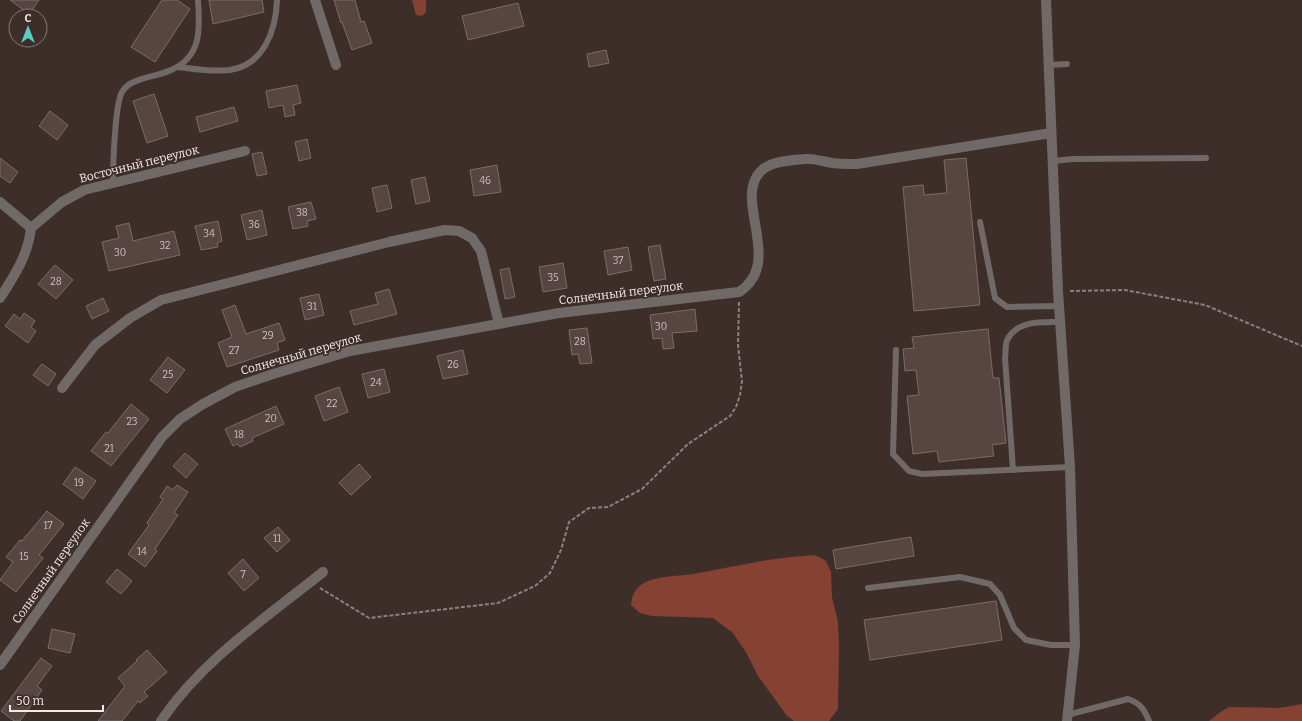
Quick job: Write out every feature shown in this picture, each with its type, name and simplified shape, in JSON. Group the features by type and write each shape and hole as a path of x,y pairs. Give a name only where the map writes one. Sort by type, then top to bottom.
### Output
{"street":[{"path":"315,0 336,65"},
{"path":"1046,0 1058,291 1070,467 1075,645 1067,718"},
{"path":"739,292 753,280 758,270 759,257 752,190 755,178 762,170 773,164 807,158 834,163 857,164 1052,133"},
{"name":"Восточный переулок","path":"31,228 67,199 84,190 245,151"},
{"path":"0,202 31,228 29,244 20,267 0,298"},
{"path":"62,388 95,345 130,318 161,300 358,250 445,230 459,231 472,238 481,251 499,324"},
{"name":"Солнечный переулок","path":"0,665 162,437 180,419 203,404 235,387 281,371 350,351 559,313 739,292"},
{"path":"161,721 177,698 224,652 323,572"}],"lane":[{"path":"178,67 187,59 196,46 200,28 198,0"},
{"path":"113,182 115,148 122,92 132,82 178,67 231,70 243,66 256,58 269,40 276,17 277,0"},
{"path":"1049,65 1067,64"},
{"path":"1053,161 1206,158"},
{"path":"980,222 995,298 1007,307 1059,306"},
{"path":"1014,470 1005,358 1007,340 1016,328 1034,322 1060,322"},
{"path":"896,350 893,454 909,471 922,474 1070,467"},
{"path":"868,588 960,577 990,584 1000,595 1014,628 1026,640 1051,645 1075,645"},
{"path":"1067,718 1128,699 1137,702 1144,710 1149,721"}],"path":[{"path":"1058,291 1125,290 1205,305 1302,346"},
{"path":"310,582 369,618 498,603 535,586 550,573 561,550 569,522 589,508 608,506 642,489 688,444 730,416 736,407 742,381 738,345 739,292"}],"shaded area":[{"path":"412,0 426,0 426,12 422,16 416,15"},
{"path":"815,555 826,561 831,572 832,597 838,622 838,709 829,721 794,721 787,716 758,676 747,654 733,633 713,618 652,616 640,613 631,605 635,591 642,584 654,579 693,574 768,560"},
{"path":"1302,704 1302,721 1209,721 1229,707 1279,708"}],"building":[{"path":"10,0 39,0 33,8 21,8"},
{"path":"162,0 177,0 190,9 155,62 131,47"},
{"path":"209,0 262,0 264,12 213,24"},
{"path":"334,0 355,0 361,22 364,21 372,43 352,50 342,22 341,23"},
{"path":"518,3 524,26 468,40 462,16"},
{"path":"606,50 609,63 589,67 587,54"},
{"path":"297,85 301,103 293,105 295,115 285,117 283,105 269,108 266,91"},
{"path":"154,94 168,136 147,143 133,101"},
{"path":"234,107 238,121 200,132 196,117"},
{"path":"50,111 68,125 57,140 39,126"},
{"path":"307,139 311,158 299,161 295,142"},
{"path":"262,152 267,174 257,176 252,154"},
{"path":"0,158 18,172 10,183 0,176"},
{"path":"966,158 980,305 914,311 903,187 923,185 924,195 947,193 944,160"},
{"path":"497,165 501,192 474,196 470,170"},
{"path":"425,177 430,201 416,204 411,180"},
{"path":"387,185 392,208 377,212 372,188"},
{"path":"311,202 316,219 307,221 308,226 293,229 288,207"},
{"path":"262,210 267,235 247,240 241,215"},
{"path":"218,221 222,241 217,243 218,247 201,250 195,226"},
{"path":"129,223 133,241 174,231 180,255 109,271 102,242 119,238 116,226"},
{"path":"660,245 666,279 654,281 648,247"},
{"path":"628,247 632,270 608,275 604,251"},
{"path":"563,263 567,288 543,292 539,267"},
{"path":"55,265 73,280 56,299 38,284"},
{"path":"509,268 515,297 505,299 500,270"},
{"path":"389,289 397,314 354,325 350,311 378,304 375,293"},
{"path":"319,294 324,315 305,320 300,298"},
{"path":"103,298 109,311 92,319 86,306"},
{"path":"235,305 246,334 279,323 285,340 277,343 279,350 227,367 218,343 232,337 222,310"},
{"path":"695,309 697,331 672,333 674,348 663,349 662,338 653,339 650,315"},
{"path":"24,313 35,321 31,327 36,331 28,343 5,326 14,314 20,319"},
{"path":"587,328 592,363 580,364 578,354 572,355 569,330"},
{"path":"988,329 993,378 999,378 1006,443 992,445 994,456 939,462 937,451 913,454 907,396 919,395 916,370 905,371 903,349 914,348 912,337"},
{"path":"463,350 468,374 443,379 437,356"},
{"path":"168,357 185,370 167,393 150,380"},
{"path":"42,364 56,374 48,386 33,375"},
{"path":"384,369 390,392 368,398 362,374"},
{"path":"339,387 348,412 324,421 315,396"},
{"path":"131,404 149,419 111,466 91,451 106,432 108,433"},
{"path":"276,406 284,424 252,438 253,441 240,447 238,444 233,446 225,429"},
{"path":"185,453 198,464 186,478 173,466"},
{"path":"359,464 371,477 351,495 339,483"},
{"path":"75,467 96,481 83,499 63,484"},
{"path":"177,485 188,492 174,513 178,515 155,549 157,551 145,567 128,554 149,525 147,523 163,499 160,497 167,486 173,490"},
{"path":"47,511 64,524 39,555 43,558 16,592 0,580 13,562 6,557 20,540 22,541"},
{"path":"278,527 290,540 277,552 264,538"},
{"path":"911,537 914,556 836,569 833,550"},
{"path":"243,559 259,578 244,591 228,573"},
{"path":"117,569 132,581 121,594 106,582"},
{"path":"996,601 1002,640 870,660 864,620"},
{"path":"52,629 75,634 70,653 48,648"},
{"path":"147,650 167,672 144,692 148,696 140,703 138,701 122,721 98,721 125,686 118,678"},
{"path":"41,658 52,666 37,686 42,690 20,721 14,721 1,711"}]}
